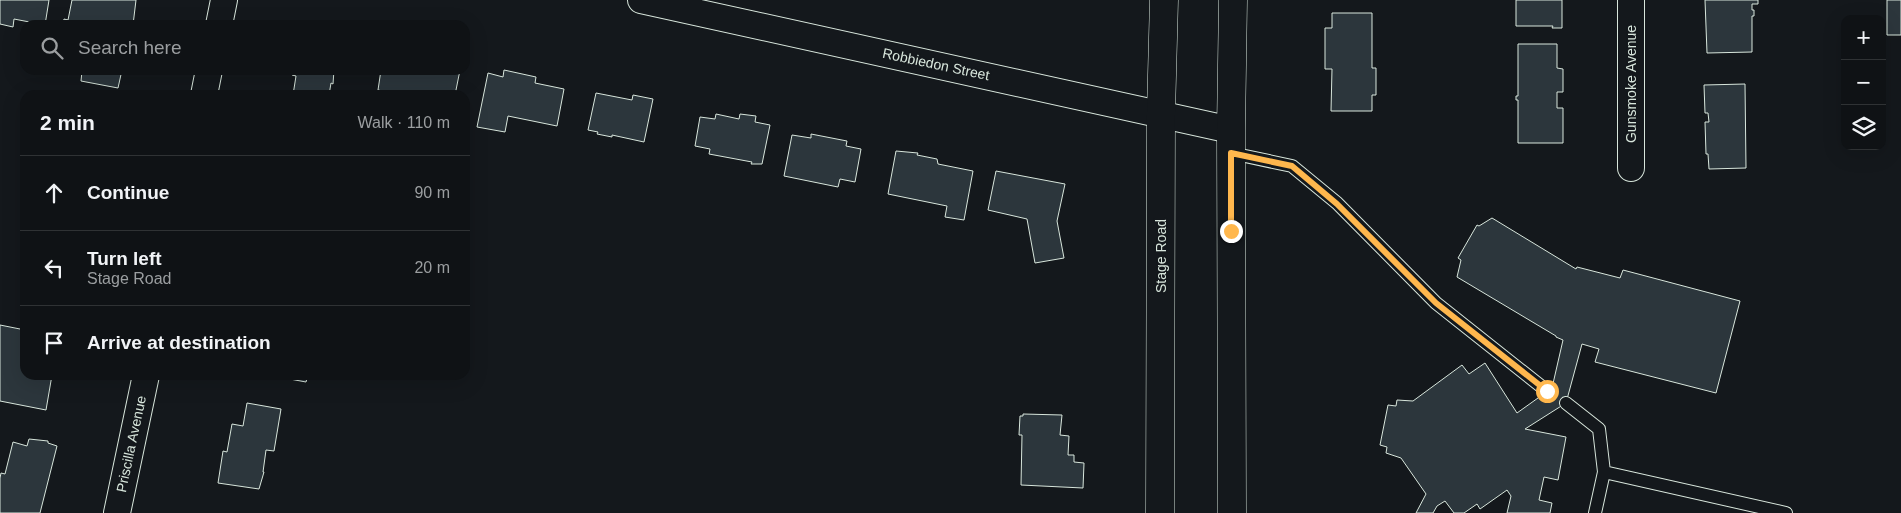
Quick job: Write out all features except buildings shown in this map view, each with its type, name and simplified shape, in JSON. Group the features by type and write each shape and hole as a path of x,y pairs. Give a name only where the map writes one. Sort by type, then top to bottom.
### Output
{"main road":[{"name":"Stage Road","path":"1160,513 1161,113 1164,0"},
{"path":"1232,513 1231,141 1234,0"}],"street":[{"path":"220,20 224,0"},
{"name":"Robbiedon Street","path":"641,0 1161,113 1231,141"},
{"name":"Gunsmoke Avenue","path":"1631,0 1631,168"},
{"path":"205,90 208,75"},
{"name":"Priscilla Avenue","path":"117,513 145,380"}],"lane":[{"path":"1231,141 1292,166 1337,204 1436,303 1547,391"},
{"path":"1566,403 1599,429 1604,472 1595,513"},
{"path":"1604,472 1786,513"}],"route":[{"path":"1231,231 1231,153 1292,166 1337,204 1436,303 1547,391"}]}
